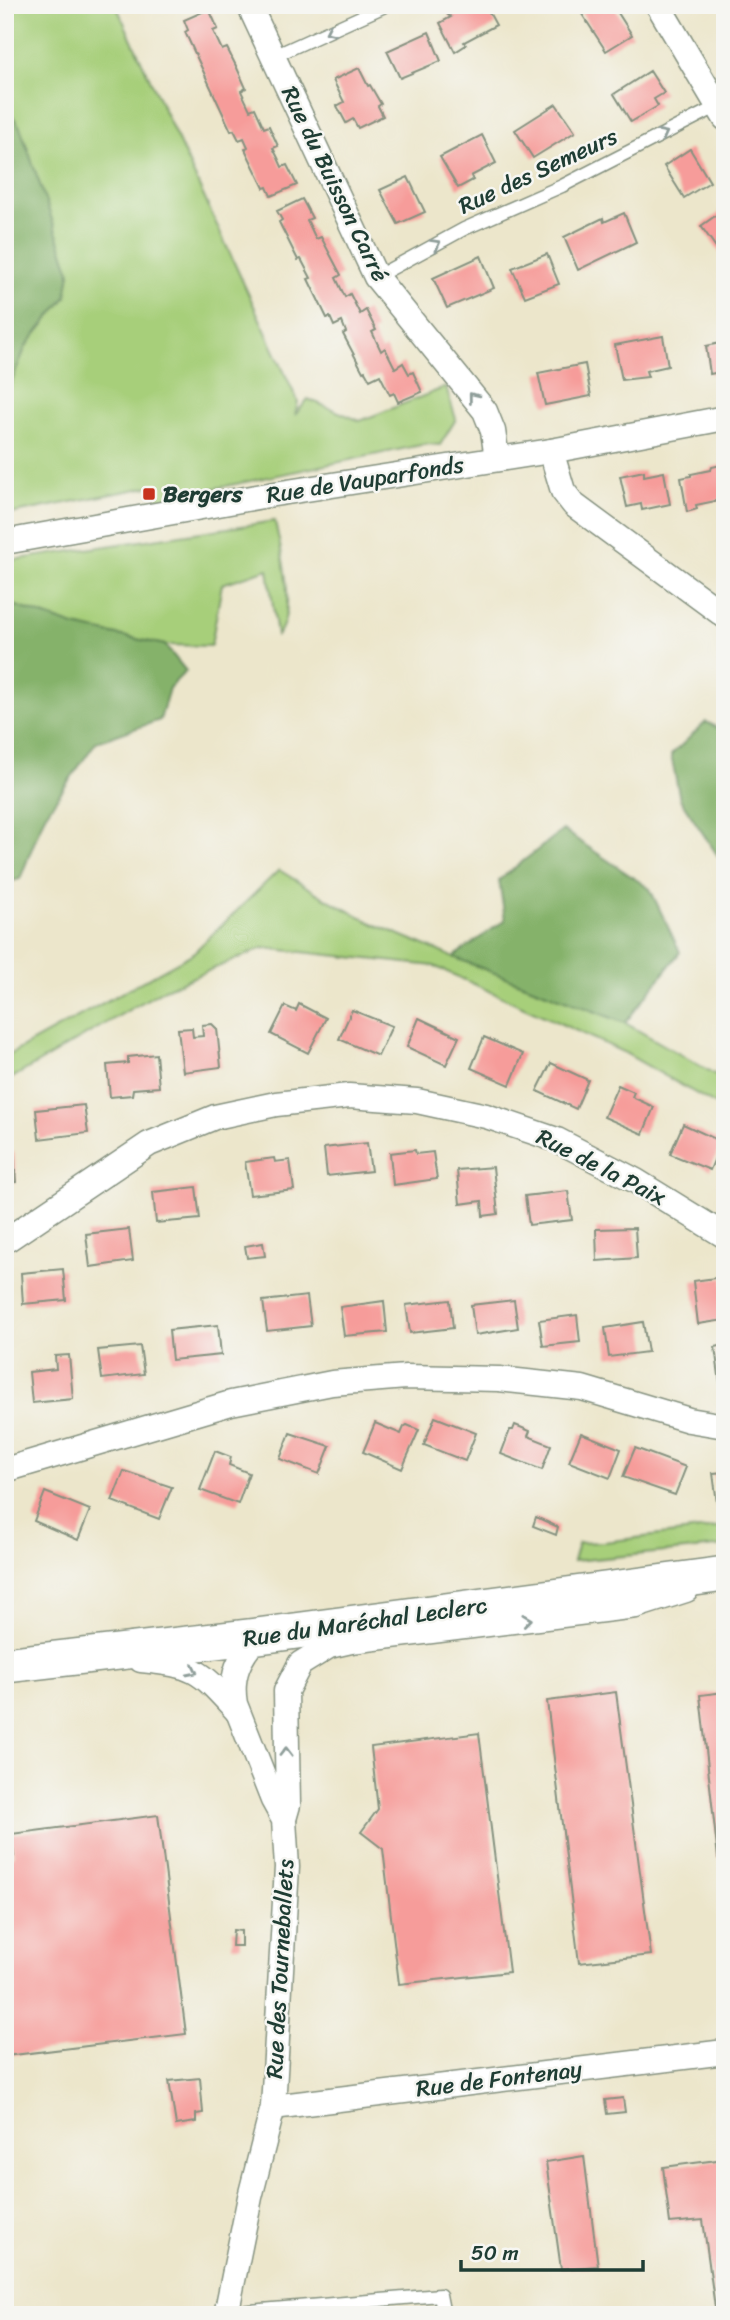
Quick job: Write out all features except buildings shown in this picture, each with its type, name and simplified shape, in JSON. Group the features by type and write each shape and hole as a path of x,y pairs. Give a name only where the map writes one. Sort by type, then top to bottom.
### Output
{"main road":[{"name":"Rue du Maréchal Leclerc","path":"5,1665 258,1636 725,1576"}],"street":[{"name":"Rue du Buisson Carré","path":"249,5 376,276 485,411 494,431 497,459"},
{"path":"658,5 721,112"},
{"name":"Rue de Vauparfonds","path":"5,542 268,495 551,451 725,418"},
{"path":"551,451 563,491 574,505 725,616"},
{"name":"Rue de la Paix","path":"5,1241 149,1144 215,1117 276,1104 348,1096 417,1101 486,1116 557,1140 636,1181 725,1236"},
{"path":"5,1470 231,1403 332,1383 406,1377 499,1379 582,1388 689,1420 725,1426"},
{"path":"284,1819 288,1805 286,1691 300,1664 329,1646 351,1641 636,1606 725,1576"},
{"name":"Rue des Tourneballets","path":"226,2314 250,2197 273,2107 287,1867 284,1819 273,1800 232,1689 234,1672 244,1652 258,1636"},
{"path":"102,1654 188,1667 201,1674 240,1714"},
{"name":"Rue de Fontenay","path":"273,2107 725,2052"}],"lane":[{"path":"272,57 387,5"},
{"name":"Rue des Semeurs","path":"376,276 464,229 721,112"},
{"path":"226,2314 440,2295 444,2315"}],"green space":[{"path":"5,5 116,5 298,402 295,415 308,399 360,421 446,387 456,419 440,445 426,444 159,500 153,486 5,515 5,398 26,346 66,297 70,272 20,127 5,105"},
{"path":"5,105 20,127 70,272 66,297 26,346 5,398"},
{"path":"275,521 287,596 283,625 277,636 268,569 222,584 211,646 165,645 74,626 5,602 5,561"},
{"path":"5,602 74,626 165,645 186,671 169,688 160,720 96,742 45,815 20,879 5,883"},
{"path":"706,722 725,731 725,862 720,859 680,799 671,755"},
{"path":"563,830 650,889 680,952 625,1023 453,957 505,920 499,880"},
{"path":"279,870 374,924 625,1023 725,1080 725,1110 623,1052 434,966 263,948 165,989 5,1082 5,1057 192,954"},
{"path":"725,1527 725,1546 573,1561 578,1543"}],"place":[{"name":"Bergers","path":"149,494"}]}
